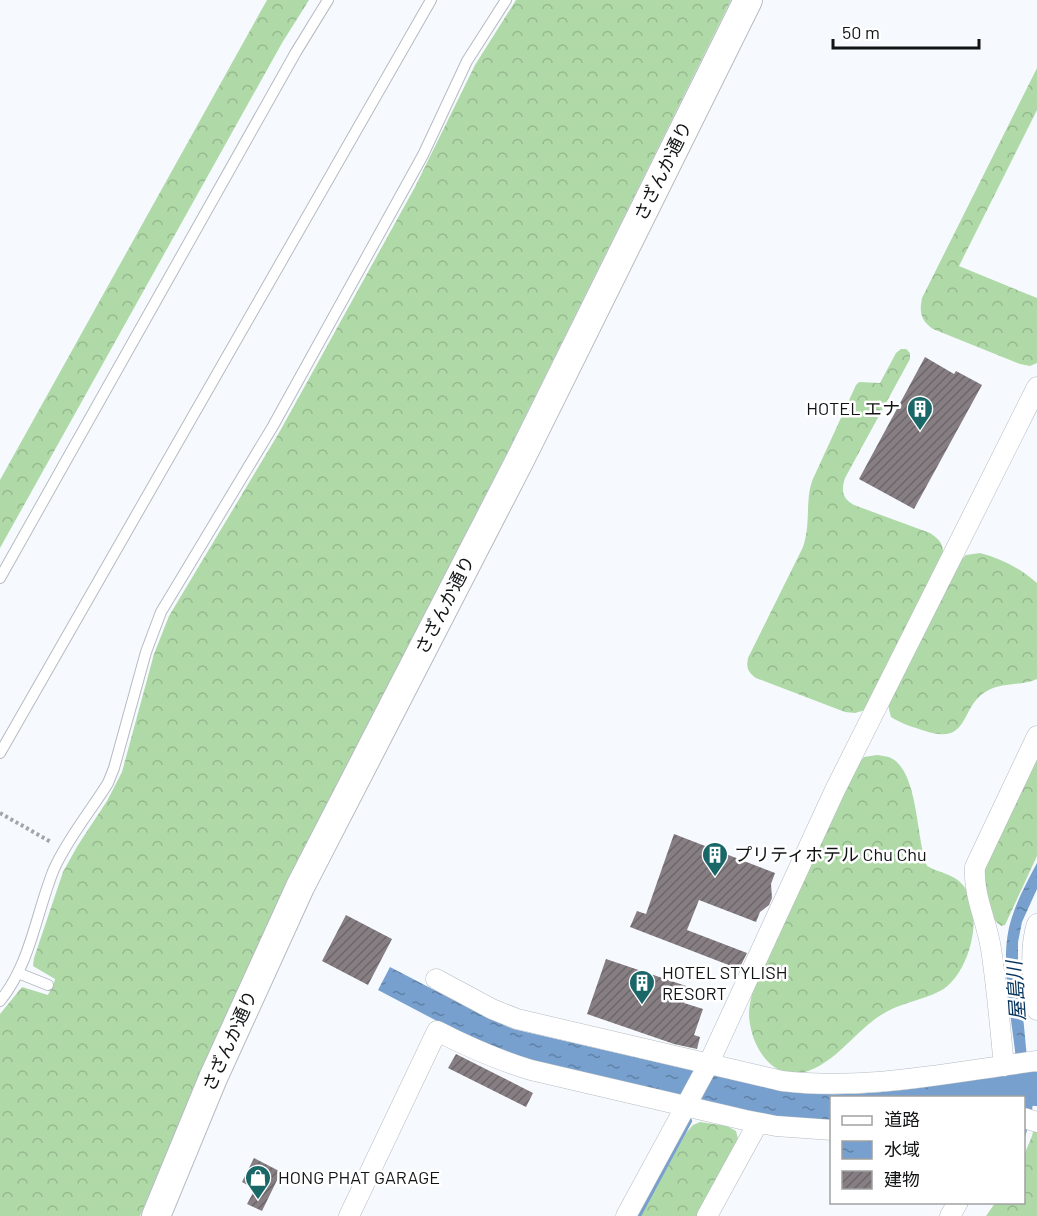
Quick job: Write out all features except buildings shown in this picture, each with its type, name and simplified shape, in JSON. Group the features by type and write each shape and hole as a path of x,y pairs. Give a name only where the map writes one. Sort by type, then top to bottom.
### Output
{"street":[{"name":"さざんか通り","path":"156,1216 213,1078 300,887 522,456 747,0"},
{"path":"626,1216 706,1069 835,790 1037,387"},
{"path":"1007,1065 992,950 976,893 975,867 1037,736"},
{"path":"1037,924 1032,962 1037,1010"},
{"path":"436,979 492,1009 517,1019 706,1069 782,1081 839,1086 868,1084 1035,1061"},
{"path":"349,1216 437,1031 502,1062 687,1103 758,1123 807,1130 830,1130"},
{"path":"707,1216 758,1123"}],"lane":[{"path":"0,578 296,52 328,0"},
{"path":"0,753 431,0"},
{"path":"0,1001 18,973 55,868 108,783 146,652 161,612 267,436 423,155 467,60 506,0"},
{"path":"18,973 48,985"}],"path":[{"path":"0,813 40,836"}],"green space":[{"path":"267,0 309,0 282,43 0,548 0,480"},
{"path":"516,0 731,0 509,449 287,881 200,1072 140,1216 0,1216 0,1014 22,987 48,995 55,979 33,966 34,958 63,872 107,801 122,772 154,654 169,616 280,431 415,187 475,65"},
{"path":"1037,68 1037,110 959,266 1037,298 1037,363 1030,366 933,329 923,319 921,308 922,298"},
{"path":"901,349 906,349 910,353 910,359 845,478 844,494 847,500 854,505 930,533 942,545 943,556 865,710 855,713 845,712 756,678 748,670 747,661 803,547 812,481 856,385 859,382 880,383 896,353"},
{"path":"980,553 1010,565 1037,583 1037,679 999,686 987,691 978,698 957,729 950,733 925,731 899,722 891,717 888,705 956,565 966,555"},
{"path":"877,755 891,758 907,777 927,866 957,879 968,893 973,907 972,940 960,971 951,983 940,991 881,1015 840,1051 813,1069 801,1073 779,1070 763,1056 750,1024 750,1002 756,979 855,768 864,757"},
{"path":"1037,756 1037,856 1005,925 1001,926 994,920 985,891 984,869"},
{"path":"1037,1116 1037,1216 986,1216 994,1204 1025,1204 1025,1153"},
{"path":"700,1122 727,1126 736,1131 738,1139 699,1216 641,1216 686,1133 693,1125"}],"water":[{"name":"屋島川","path":"1037,863 1037,889 1022,922 1018,942 1027,1058 1034,1089 1032,1112 1025,1137 1025,1096 830,1096 830,1122 777,1117 533,1061 477,1042 378,990 390,967 513,1029 781,1091 811,1094 870,1093 1016,1074 1007,988 1006,950 1014,910"}],"waterway":[{"path":"956,1096 1013,1088 1037,1089"},
{"path":"638,1216 689,1121"}],"place":[{"name":"HOTEL エナ","path":"920,432"},
{"name":"プリティホテル Chu Chu","path":"715,878"},
{"name":"HOTEL STYLISH RESORT","path":"642,1006"},
{"name":"HONG PHAT GARAGE","path":"258,1201"}]}
